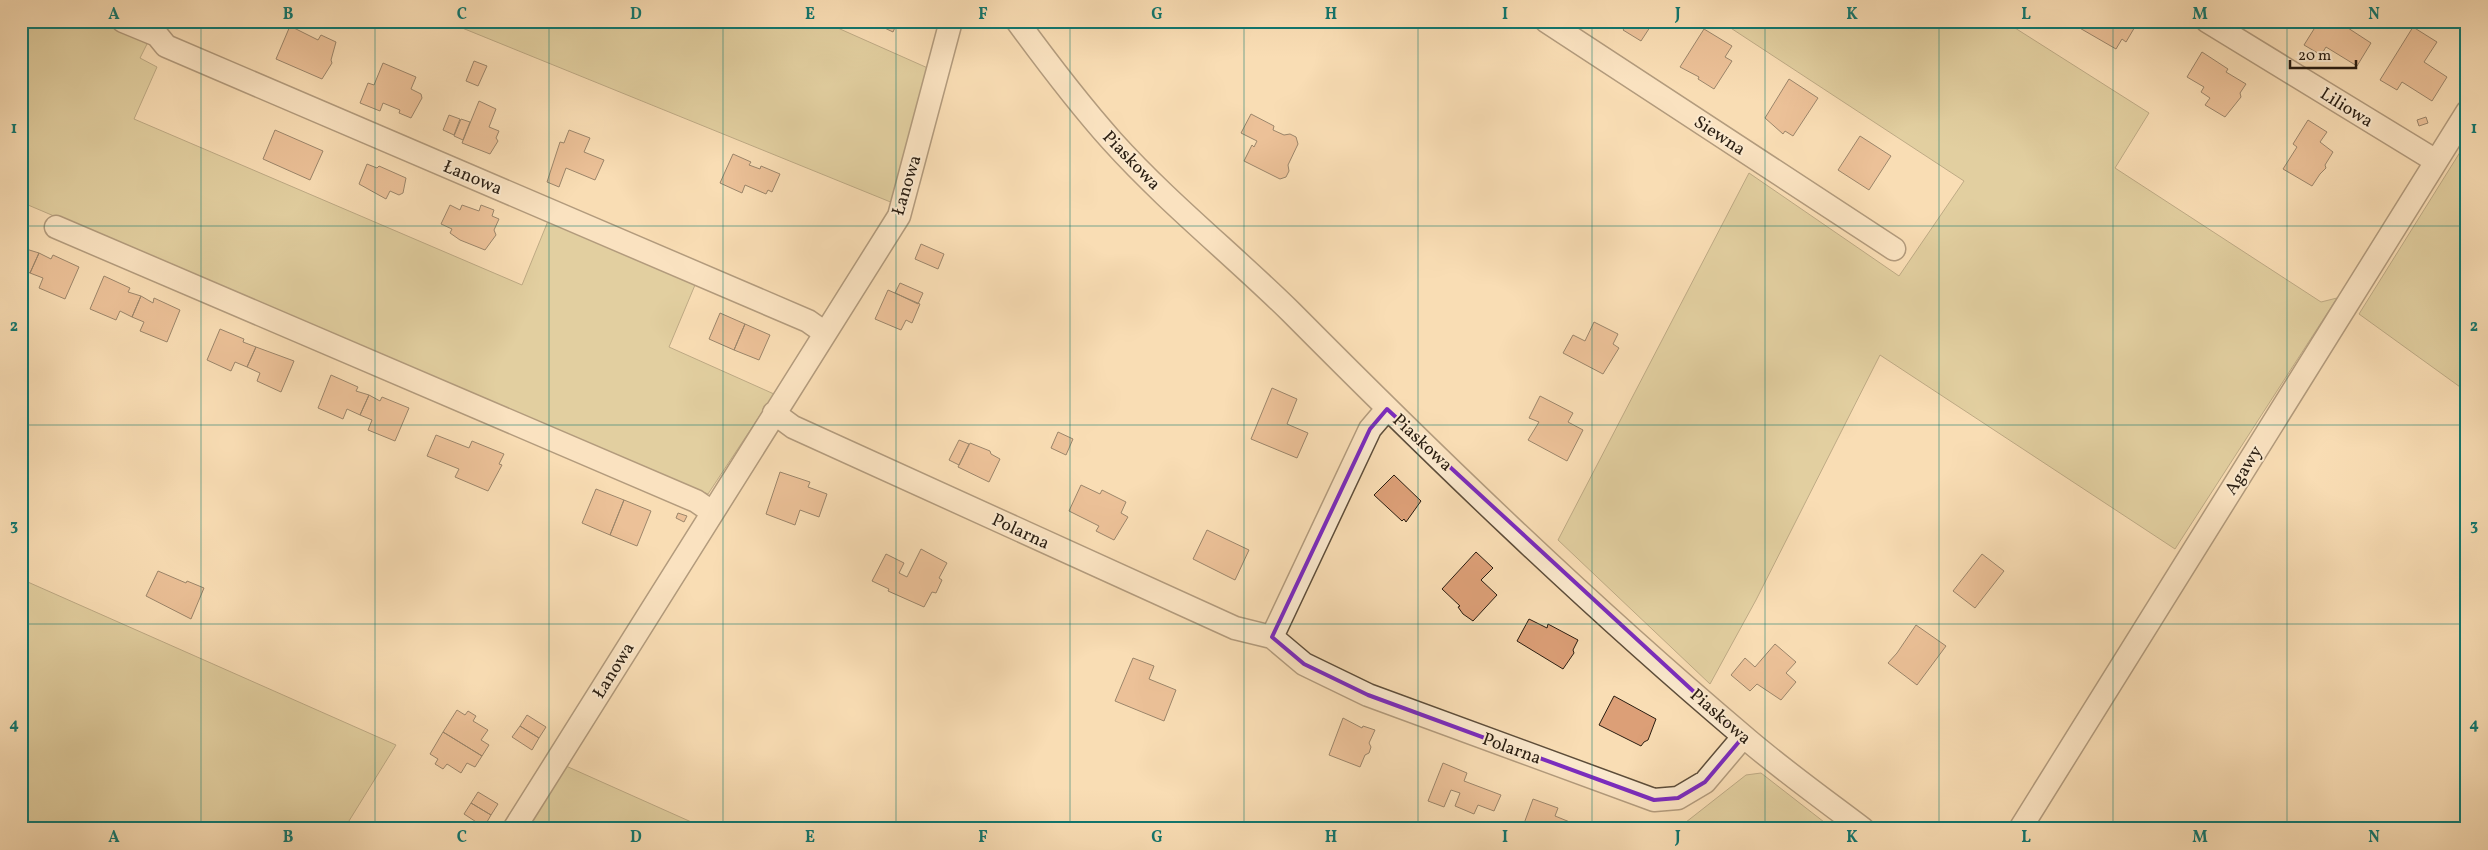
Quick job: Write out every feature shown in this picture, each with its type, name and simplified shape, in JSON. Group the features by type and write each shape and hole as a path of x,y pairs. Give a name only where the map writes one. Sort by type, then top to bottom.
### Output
{"street":[{"name":"Łanowa","path":"123,21 158,35 166,46 808,321 825,333"},
{"name":"Łanowa","path":"514,829 899,216 951,21"},
{"name":"Piaskowa","path":"1017,21 1062,82 1113,142 1178,208 1268,289 1387,408 1610,619 1743,737 1863,829"},
{"name":"Siewna","path":"1546,21 1894,249"},
{"name":"Liliowa","path":"2207,21 2436,161"},
{"name":"Agawy","path":"2020,829 2467,112"},
{"path":"56,227 696,501 712,512"},
{"path":"1272,637 1370,428 1387,408"},
{"name":"Polarna","path":"774,414 793,427 1234,628 1272,637 1304,664 1368,694 1654,800 1678,798 1705,782 1743,737"}],"highlighted area":[{"path":"1387,409 1743,737 1705,782 1678,798 1654,800 1368,695 1304,664 1272,637 1370,429"}],"shaded area":[{"path":"21,21 105,21 148,42 140,58 157,67 134,119 522,285 548,221 695,285 669,347 774,394 708,494 21,202"},
{"path":"445,21 822,21 930,69 893,203"},
{"path":"1720,21 2004,21 2149,113 2115,168 2321,302 2337,298 2175,549 1880,355 1756,600 1710,684 1558,540 1749,173 1899,276 1964,181"},
{"path":"2467,141 2467,392 2359,314"},
{"path":"21,579 396,745 344,829 21,829"},
{"path":"566,766 707,829 528,829"},
{"path":"1761,773 1833,829 1683,829 1681,826 1746,775"}],"building":[{"path":"870,21 898,21 893,32"},
{"path":"1619,21 1654,21 1641,41 1623,30 1626,26"},
{"path":"2072,21 2133,21 2136,25 2126,42 2122,39 2116,49 2071,23"},
{"path":"2319,21 2352,21 2348,28 2371,43 2357,66 2326,47 2321,55 2304,45"},
{"path":"290,26 318,40 321,35 336,42 331,60 332,63 322,79 276,59"},
{"path":"2413,27 2437,42 2424,62 2447,77 2432,101 2402,82 2397,90 2380,80"},
{"path":"1704,29 1732,46 1725,57 1732,61 1714,89 1698,79 1699,77 1680,67"},
{"path":"2202,52 2228,69 2226,72 2246,84 2240,93 2241,97 2225,117 2205,105 2210,98 2201,92 2204,87 2187,77"},
{"path":"474,61 487,66 478,86 466,81"},
{"path":"383,63 416,77 411,89 421,94 422,98 411,118 399,113 400,110 383,103 380,111 360,103 368,83 374,85"},
{"path":"1789,79 1818,98 1793,136 1785,131 1783,134 1765,118"},
{"path":"479,101 496,109 489,127 499,131 496,138 498,141 490,154 462,143"},
{"path":"1251,114 1274,126 1273,130 1284,135 1290,134 1296,137 1298,144 1288,165 1289,171 1286,177 1280,179 1244,161 1252,145 1254,147 1257,141 1241,133"},
{"path":"449,115 460,119 454,135 443,130"},
{"path":"2426,117 2428,123 2419,126 2417,120"},
{"path":"461,119 470,122 463,140 454,136"},
{"path":"2308,120 2327,132 2320,142 2333,152 2325,165 2326,168 2312,186 2283,169 2297,147 2293,144"},
{"path":"275,130 323,151 310,180 263,159"},
{"path":"569,130 590,138 584,152 604,160 595,180 566,168 559,187 547,182 560,142 564,143"},
{"path":"1860,136 1891,156 1869,190 1838,170"},
{"path":"733,154 751,162 749,165 760,169 761,166 780,174 772,192 768,190 766,194 745,185 742,193 720,183"},
{"path":"367,164 377,168 379,166 406,178 403,193 399,195 390,191 386,199 359,184"},
{"path":"450,205 460,210 462,205 479,211 481,205 494,210 492,216 499,219 494,230 496,235 485,250 460,240 450,233 452,229 441,224"},
{"path":"21,242 28,244 26,249 39,253 30,273 21,269"},
{"path":"921,244 944,254 938,269 915,259"},
{"path":"39,253 51,259 53,255 79,267 65,299 39,288 43,278 30,273"},
{"path":"104,276 130,288 128,292 141,296 132,317 120,311 116,320 90,309"},
{"path":"900,283 923,293 918,304 895,293"},
{"path":"888,290 920,304 912,323 906,320 901,330 875,319"},
{"path":"141,296 153,303 154,298 180,310 167,342 140,331 144,322 132,317"},
{"path":"720,313 745,324 734,350 709,339"},
{"path":"1594,322 1618,334 1613,344 1619,348 1603,374 1563,353 1573,335 1585,341"},
{"path":"745,324 770,335 759,360 734,350"},
{"path":"220,329 244,339 243,342 256,347 247,367 235,362 231,371 207,360"},
{"path":"256,347 294,361 281,392 257,381 260,373 247,367"},
{"path":"331,375 358,387 356,391 369,395 360,415 347,409 343,419 318,408"},
{"path":"1272,388 1297,399 1287,424 1308,433 1297,458 1251,439"},
{"path":"369,395 380,401 382,397 409,408 395,441 368,430 372,420 360,415"},
{"path":"1540,396 1573,413 1568,422 1583,430 1567,461 1528,440 1539,422 1529,418"},
{"path":"1058,432 1073,439 1066,455 1051,448"},
{"path":"436,435 469,448 472,441 504,454 499,464 502,465 488,491 455,477 459,469 427,456"},
{"path":"959,440 969,444 959,465 949,460"},
{"path":"970,443 990,451 991,454 1000,459 989,482 958,467"},
{"path":"780,472 810,482 808,487 827,494 819,517 800,510 795,525 766,514"},
{"path":"1394,475 1421,501 1406,522 1404,519 1402,521 1374,495"},
{"path":"1081,485 1100,494 1102,490 1126,502 1121,513 1128,517 1114,540 1096,531 1099,526 1069,511"},
{"path":"596,489 624,500 610,535 582,523"},
{"path":"624,500 651,511 637,546 610,535"},
{"path":"678,513 687,516 684,522 676,518"},
{"path":"1207,530 1249,550 1235,580 1193,559"},
{"path":"921,549 947,563 939,578 942,580 936,593 932,592 924,607 888,591 889,589 872,581 886,554 904,563 899,573 907,577"},
{"path":"1476,552 1493,568 1481,580 1497,595 1473,621 1463,614 1458,607 1460,606 1442,589"},
{"path":"1982,554 2004,571 1975,608 1953,591"},
{"path":"158,571 186,583 187,581 204,588 191,619 146,596"},
{"path":"1529,619 1547,628 1548,624 1578,640 1573,650 1574,653 1563,669 1517,641"},
{"path":"1916,625 1946,646 1917,685 1888,663"},
{"path":"1775,644 1796,662 1786,673 1796,682 1781,700 1757,684 1750,691 1731,675 1745,658 1755,667"},
{"path":"1133,658 1154,666 1149,679 1176,690 1164,721 1115,701"},
{"path":"1614,696 1656,719 1648,740 1641,746 1599,725"},
{"path":"457,710 465,715 468,711 476,716 473,721 488,730 481,740 489,745 482,756 443,732"},
{"path":"527,715 546,727 539,738 520,726"},
{"path":"1343,718 1362,728 1363,726 1375,730 1369,743 1371,747 1369,753 1365,755 1360,767 1329,755"},
{"path":"520,726 539,738 532,750 512,737"},
{"path":"443,732 482,756 475,767 467,763 461,773 447,764 443,769 435,764 438,759 430,754"},
{"path":"1443,763 1467,773 1464,781 1501,795 1494,811 1478,805 1474,814 1455,806 1460,793 1451,790 1444,807 1428,801"},
{"path":"478,792 498,804 491,815 471,803"},
{"path":"1533,799 1558,808 1555,816 1587,829 1550,829 1542,825 1540,829 1522,829"},
{"path":"471,803 491,815 484,827 464,814"}]}
